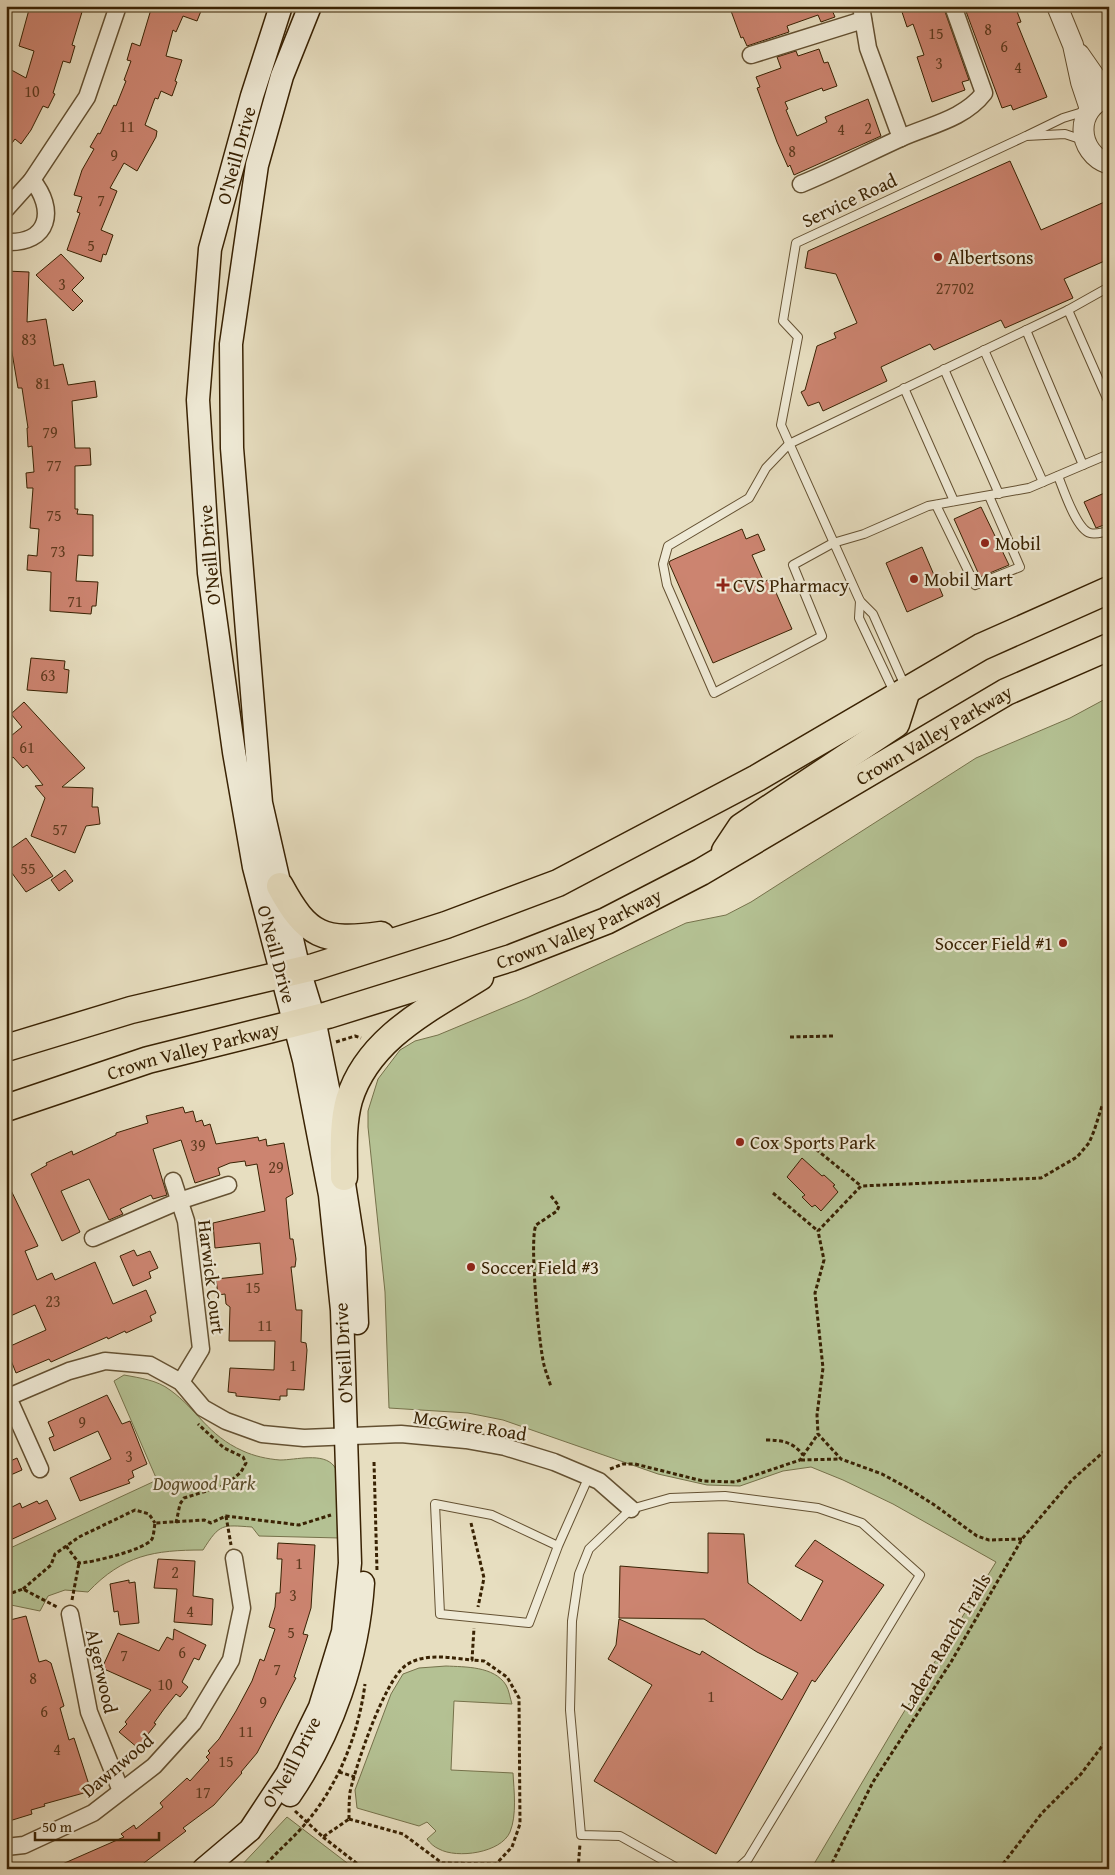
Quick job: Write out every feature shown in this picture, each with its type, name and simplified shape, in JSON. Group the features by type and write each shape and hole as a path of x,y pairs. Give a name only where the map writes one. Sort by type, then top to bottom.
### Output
{"main road":[{"name":"O'Neill Drive","path":"204,1869 250,1830 288,1774 320,1707 343,1632 350,1563 349,1513 355,1436 354,1248 344,1177 305,1021 254,867 233,742 209,573 198,400 210,249 252,96 281,6"},
{"name":"O'Neill Drive","path":"290,972 280,886 261,803 232,448 231,344 258,165 282,76 310,6"},
{"path":"6,1048 131,1010 290,972 446,925 558,883 757,778 981,647 1109,590"},
{"name":"Crown Valley Parkway","path":"6,1108 148,1060 305,1021 511,958 606,921 718,862 1006,692 1109,647"},
{"path":"718,862 742,827 896,724 902,694"},
{"path":"280,886 292,910 304,924 320,933 357,938 446,925"},
{"path":"344,1177 344,1139 349,1102 361,1072 379,1047 415,1018 511,958"},
{"name":"O'Neill Drive","path":"224,1869 271,1822 307,1769 334,1712 360,1620 364,1568 355,1436 330,1195 305,1021"}],"street":[{"path":"6,209 32,180 87,97 118,6"},
{"path":"801,184 869,155 901,138 955,117 976,103 984,93 953,6"},
{"path":"1057,6 1073,44 1089,110"},
{"path":"751,55 862,13 868,48 901,138"},
{"path":"1073,44 1109,97 1089,110 1083,126 1084,141 1094,156 1109,164"},
{"path":"6,242 19,243 34,237 45,226 47,211 43,194 32,180"},
{"name":"Harwick Court","path":"173,1181 186,1221 201,1348 181,1382"},
{"name":"Harwick Court","path":"94,1238 180,1201 228,1185"},
{"name":"McGwire Road","path":"7,1396 68,1371 105,1361 150,1364 181,1382 203,1408 226,1421 262,1434 304,1438 401,1434 505,1447 554,1462 600,1481 631,1509"},
{"path":"7,1396 40,1469"},
{"name":"Dawnwood","path":"6,1847 24,1846 93,1813 154,1766 193,1723 231,1660 242,1608 234,1558"},
{"name":"Algerwood","path":"70,1614 88,1712 121,1791"}],"lane":[{"path":"1026,136 1082,111 1089,110"},
{"name":"Service Road","path":"789,444 781,425 798,336 783,320 796,243 1026,136 1065,134 1084,141"},
{"path":"1109,287 1068,310 789,444 766,468 749,498 668,546 663,564 667,585 714,693 822,636 793,565 833,543 864,534 928,506 1030,488 1109,454"},
{"path":"1068,310 1109,404"},
{"path":"1026,330 1083,465"},
{"path":"984,350 1043,482"},
{"path":"944,369 999,494"},
{"path":"904,388 954,501"},
{"path":"789,444 860,601 873,614 902,694"},
{"path":"1058,476 1076,517 1088,533 1096,534 1109,530"},
{"path":"936,505 975,585 1020,567 989,496"},
{"path":"860,601 859,618 902,694"},
{"path":"558,1546 492,1515 435,1504 434,1517 440,1614 529,1623 558,1546 589,1476"},
{"path":"679,1869 620,1836 581,1835 570,1710 572,1621 579,1574 589,1550 631,1509 670,1498 726,1496 818,1508 862,1523 920,1575 748,1859 737,1869"}],"path":[{"path":"334,1039 335,1042 358,1036 365,1043"},
{"path":"790,1036 834,1036"},
{"path":"806,1141 861,1186 1041,1178 1061,1168 1083,1150 1094,1131 1102,1106"},
{"path":"818,1231 861,1186"},
{"path":"773,1193 818,1231 824,1260 815,1294 823,1368 817,1415 818,1434 800,1460"},
{"path":"551,1196 559,1206 557,1211 536,1225 533,1242 540,1340 544,1366 552,1387"},
{"path":"176,1523 180,1504 184,1498 192,1494 212,1491 226,1485 241,1472 246,1463 243,1456 224,1448 204,1432 195,1420"},
{"path":"818,1434 840,1459"},
{"path":"766,1440 786,1441 794,1445 803,1456"},
{"name":"Ladera Ranch Trails","path":"829,1869 873,1782 951,1662 1022,1539 1072,1480 1109,1447"},
{"path":"694,1482 735,1482 800,1460 840,1459 882,1474 904,1486 934,1504 977,1536 989,1540 1022,1539"},
{"path":"607,1471 624,1464 643,1465 703,1481"},
{"path":"6,1595 24,1589 44,1572 51,1564 55,1554 79,1537 135,1510 149,1514 155,1523 153,1538 148,1544 109,1558 79,1564"},
{"path":"472,1660 475,1618 484,1578 471,1523 474,1510"},
{"path":"155,1523 204,1520 211,1523 226,1516 299,1524 314,1522 323,1516 349,1513"},
{"path":"226,1516 234,1558"},
{"path":"24,1589 70,1614 79,1564 66,1546"},
{"path":"425,1658 484,1661 507,1677 519,1698 520,1824 512,1847 496,1864 442,1863 403,1834 349,1819 350,1794 362,1753 390,1685 405,1666 425,1658"},
{"path":"999,1869 1042,1813 1081,1774 1109,1737"},
{"path":"339,1772 355,1777"},
{"path":"285,1801 305,1822 364,1869"},
{"path":"324,1837 349,1819"},
{"path":"262,1869 278,1849 295,1836 305,1822"},
{"path":"578,1869 581,1835"}],"green space":[{"name":"Cox Sports Park","path":"1109,697 1109,1869 811,1869 899,1720 996,1562 893,1504 811,1467 783,1471 740,1486 707,1485 658,1474 503,1420 468,1413 389,1408 385,1292 368,1111 378,1079 400,1050 415,1041 438,1035 527,998 686,923 726,915 751,902 976,758 1070,718"},
{"name":"Dogwood Park","path":"124,1375 148,1380 165,1387 180,1398 220,1438 243,1451 275,1460 316,1458 329,1462 334,1466 339,1480 340,1538 259,1536 252,1527 228,1526 218,1530 203,1550 169,1551 140,1557 114,1570 88,1592 65,1590 48,1596 40,1611 11,1605 6,1607 6,1550 157,1480 114,1381"},
{"path":"446,1666 479,1669 494,1674 506,1685 512,1704 454,1701 451,1770 513,1773 514,1811 510,1832 498,1845 467,1854 456,1854 435,1847 427,1839 436,1831 427,1822 419,1826 357,1808 355,1790 391,1694 403,1674 419,1668"},
{"path":"287,1817 355,1869 238,1869"}],"building":[{"path":"30,6 70,6 69,9 82,12 72,45 75,46 70,63 63,61 53,93 55,94 48,108 43,106 31,130 21,144 15,139 6,151 6,67 26,78 34,51 19,46"},
{"path":"152,6 203,6 197,21 183,16 176,32 173,30 166,56 182,60 172,96 161,91 158,99 155,98 145,125 157,131 156,137 137,171 124,163 110,188 117,191 101,230 113,235 106,255 103,254 101,262 67,250 80,213 77,212 82,197 74,195 82,170 94,149 90,147 98,133 100,134 114,105 116,106 126,81 124,80 131,61 127,60 132,43 140,46"},
{"path":"743,6 752,6 753,10 765,6 780,6 782,11 796,6 838,6 838,8 832,10 835,17 821,22 818,15 787,26 789,32 747,46 743,37 741,38 731,11"},
{"path":"900,6 943,6 969,80 962,82 965,90 932,102 917,57 924,55 913,24 907,27"},
{"path":"964,6 1015,6 1021,22 1017,23 1047,97 1013,110 1011,105 1002,108"},
{"path":"819,49 824,63 828,62 837,86 823,91 822,88 785,102 788,109 786,110 797,136 827,122 825,117 868,99 881,136 794,175 790,165 788,167 777,142 757,88 760,87 756,77 781,68 777,57 796,51 798,56"},
{"path":"1010,161 1041,230 1109,200 1109,259 1064,279 1073,298 1005,328 1001,320 934,350 930,344 881,367 887,381 823,411 819,402 808,406 801,392 805,390 817,346 836,338 834,333 857,323 836,274 805,268 808,251"},
{"path":"61,254 84,278 72,290 83,301 73,311 36,275"},
{"path":"6,271 29,272 27,322 46,319 54,366 63,364 68,385 95,381 97,397 72,401 75,448 90,448 91,465 75,466 75,509 78,509 77,514 93,515 93,556 78,555 76,581 98,582 96,606 92,606 91,614 50,611 51,572 27,570 28,555 37,556 39,529 30,528 33,488 27,488 26,473 34,472 32,446 28,447 28,428 22,388 18,388 9,335 6,335"},
{"path":"1109,491 1109,523 1096,528 1084,502"},
{"path":"981,507 1009,565 980,577 954,519"},
{"name":"CVS Pharmacy","path":"742,529 746,539 758,534 765,550 752,555 764,582 770,579 792,629 713,663 669,563"},
{"name":"Mobil Mart","path":"922,547 943,596 907,612 886,563"},
{"path":"31,658 65,661 64,669 69,670 67,693 27,690"},
{"path":"24,702 85,768 62,787 93,788 92,807 98,807 100,824 86,826 75,853 31,836 45,798 35,786 43,785 27,765 23,768 13,757 6,763 6,740 22,727 11,714"},
{"path":"26,838 53,876 26,892 6,865 6,852"},
{"path":"65,870 73,881 59,891 51,880"},
{"path":"183,1107 185,1113 193,1111 196,1122 202,1120 204,1126 210,1124 216,1144 258,1137 259,1141 266,1139 267,1146 284,1143 293,1194 286,1198 290,1239 293,1239 296,1259 295,1267 291,1267 296,1310 302,1310 301,1342 306,1343 307,1350 304,1390 287,1389 287,1396 280,1396 280,1400 236,1396 236,1393 228,1392 230,1368 274,1370 275,1341 229,1341 230,1307 226,1304 225,1294 218,1295 216,1279 263,1274 260,1243 215,1248 213,1223 265,1211 257,1164 246,1166 245,1161 230,1163 218,1168 220,1175 195,1183 181,1140 153,1149 167,1195 153,1199 151,1195 120,1209 123,1214 109,1220 89,1179 61,1191 80,1232 62,1241 31,1174 47,1165 46,1163 72,1151 73,1155 116,1135 116,1133 148,1123 146,1116"},
{"path":"802,1158 835,1185 833,1186 838,1192 821,1211 815,1205 812,1207 802,1197 805,1195 787,1177"},
{"path":"6,1180 38,1246 25,1251 37,1280 52,1273 55,1280 95,1262 113,1304 146,1290 156,1313 150,1316 152,1321 126,1333 125,1331 108,1339 107,1337 51,1362 49,1359 16,1373 6,1348 46,1330 35,1305 6,1318 6,1244 11,1242 6,1231"},
{"path":"134,1250 137,1256 150,1251 158,1268 149,1272 151,1278 133,1286 120,1256"},
{"path":"107,1395 122,1424 130,1421 147,1464 132,1471 134,1477 128,1480 130,1483 80,1501 70,1478 111,1459 98,1431 54,1451 49,1438 54,1436 48,1422"},
{"path":"17,1458 22,1470 6,1477 6,1463"},
{"path":"47,1500 56,1519 6,1542 6,1510 20,1503 22,1508 37,1501 39,1504"},
{"path":"708,1533 744,1534 748,1583 801,1621 823,1581 795,1566 815,1540 884,1585 815,1682 812,1680 716,1854 594,1781 652,1685 608,1659 616,1645 619,1619 700,1655 702,1651 782,1700 798,1673 757,1652 704,1619 619,1618 620,1566 708,1573"},
{"path":"278,1543 315,1545 311,1608 303,1634 308,1635 294,1677 296,1678 257,1753 214,1805 183,1828 186,1831 136,1869 51,1869 124,1837 121,1834 134,1825 136,1829 163,1807 160,1803 187,1778 190,1781 209,1760 206,1757 210,1753 208,1751 219,1739 236,1711 252,1681 260,1659 264,1661 275,1629 269,1627 275,1607 276,1593 280,1593 282,1559 277,1559"},
{"path":"158,1559 195,1561 193,1596 213,1599 212,1625 174,1622 177,1589 154,1588"},
{"path":"129,1580 129,1583 135,1582 139,1623 120,1625 118,1611 114,1612 110,1584"},
{"path":"26,1616 39,1662 46,1660 51,1663 64,1706 60,1708 69,1740 74,1738 91,1791 44,1804 45,1806 31,1810 32,1814 6,1822 6,1660 11,1659 6,1642 6,1621"},
{"path":"174,1629 206,1645 199,1660 194,1658 182,1682 188,1687 180,1697 176,1694 154,1723 156,1724 149,1735 138,1748 119,1732 127,1724 125,1722 151,1690 104,1669 105,1667 103,1666 118,1633 159,1651 167,1637 173,1640"}],"place":[{"name":"Albertsons","path":"938,257"},
{"name":"Mobil","path":"985,543"},
{"name":"Mobil Mart","path":"914,579"},
{"name":"CVS Pharmacy","path":"723,585"},
{"name":"Soccer Field #1","path":"1063,943"},
{"name":"Cox Sports Park","path":"740,1142"},
{"name":"Soccer Field #3","path":"471,1267"}]}
